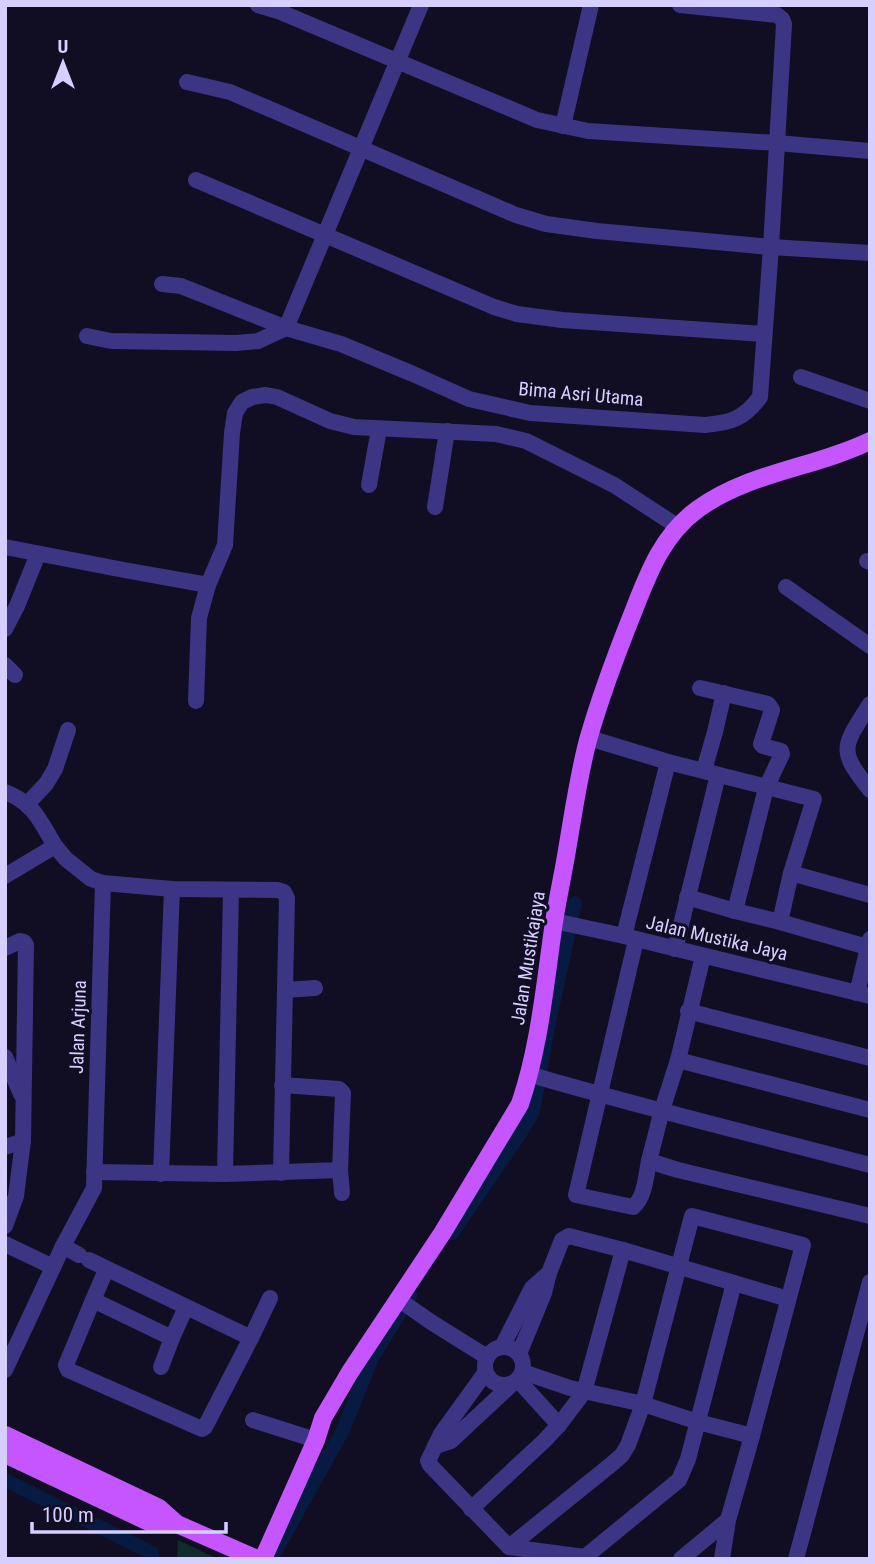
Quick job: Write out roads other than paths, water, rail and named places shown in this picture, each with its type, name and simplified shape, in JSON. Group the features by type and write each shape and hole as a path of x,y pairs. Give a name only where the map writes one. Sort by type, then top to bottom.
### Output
{"main road":[{"name":"Jalan Mustikajaya","path":"263,1559 316,1440 323,1418 350,1372 443,1232 520,1104 541,1016 579,776 627,626 653,563 677,526 708,502 743,484 850,451 870,442"},
{"path":"5,1435 159,1508 177,1524 257,1559"},
{"path":"5,1454 153,1524 177,1524"}],"street":[{"path":"258,5 537,120 587,131 870,150"},
{"path":"87,336 111,341 236,343 258,341 286,328 421,5"},
{"path":"563,126 591,5"},
{"name":"Bima Asri Utama","path":"162,284 181,286 286,328 341,344 469,399 493,405 530,413 705,425 726,423 738,418 760,397 772,247 784,36 782,19 777,15 680,5"},
{"path":"187,82 230,92 516,215 546,224 772,247 870,253"},
{"path":"196,180 494,307 517,314 562,320 764,334"},
{"path":"801,377 870,401"},
{"path":"196,701 199,618 208,585 225,545 235,413 242,402 252,397 277,397 330,421 354,427 447,430 496,434 526,441 614,485 677,526"},
{"path":"369,485 379,429"},
{"path":"435,507 447,430"},
{"path":"5,547 208,585"},
{"path":"5,629 38,554"},
{"path":"786,587 870,646"},
{"path":"700,688 768,704 772,710 761,744 781,751 782,754 766,788 735,911"},
{"path":"675,949 711,773 715,732 724,693"},
{"path":"870,704 849,738 846,749 849,760 870,790"},
{"path":"13,798 46,784 55,769 68,730"},
{"path":"589,738 668,762 814,799 791,873 780,922"},
{"path":"668,762 630,938 600,1096 576,1195 634,1207 638,1204 678,1060 703,956"},
{"path":"13,798 35,813 66,859 91,879 103,883 172,889 284,892 287,898 281,1173"},
{"path":"5,876 55,846"},
{"path":"791,873 870,895"},
{"name":"Jalan Arjuna","path":"5,1370 63,1246 94,1188 103,883"},
{"path":"161,1174 172,889"},
{"path":"225,1174 231,890"},
{"path":"687,897 868,943 863,995"},
{"name":"Jalan Mustika Jaya","path":"554,921 863,995"},
{"path":"5,948 20,941 26,945 23,1141 16,1196 5,1226"},
{"path":"285,990 315,988"},
{"path":"688,1011 870,1058"},
{"path":"5,1057 23,1100"},
{"path":"678,1060 870,1110"},
{"path":"528,1074 600,1096 870,1165"},
{"path":"282,1084 339,1089 343,1093 340,1170 342,1193"},
{"path":"5,1147 23,1141"},
{"path":"649,1161 870,1216"},
{"path":"94,1172 225,1174 340,1170"},
{"path":"509,1547 622,1455 628,1445 643,1404 692,1216 801,1243 803,1248 728,1520 723,1559"},
{"path":"519,1354 544,1293 548,1273 562,1240 569,1236 788,1299"},
{"path":"5,1244 54,1268"},
{"path":"63,1246 106,1270 251,1338"},
{"path":"471,1509 559,1425 584,1392 623,1250"},
{"path":"106,1270 66,1365 68,1370 202,1429 270,1298"},
{"path":"502,1348 532,1288 548,1273"},
{"path":"796,1559 870,1282"},
{"path":"435,1446 450,1441 517,1379 523,1362 519,1354 511,1349 494,1351 441,1434 429,1456 428,1461 509,1547 591,1558 679,1480 688,1460 734,1283"},
{"path":"398,1298 486,1365 496,1384 517,1379 584,1392 643,1404 752,1436"},
{"path":"93,1300 172,1338"},
{"path":"161,1367 186,1307"},
{"path":"517,1379 559,1425"},
{"path":"253,1420 316,1440"},
{"path":"681,1559 728,1520"}],"waterway":[{"path":"452,1233 533,1112 575,903"},
{"path":"271,1559 343,1430 372,1358 410,1296"},
{"path":"5,1480 152,1553 152,1559"}]}
